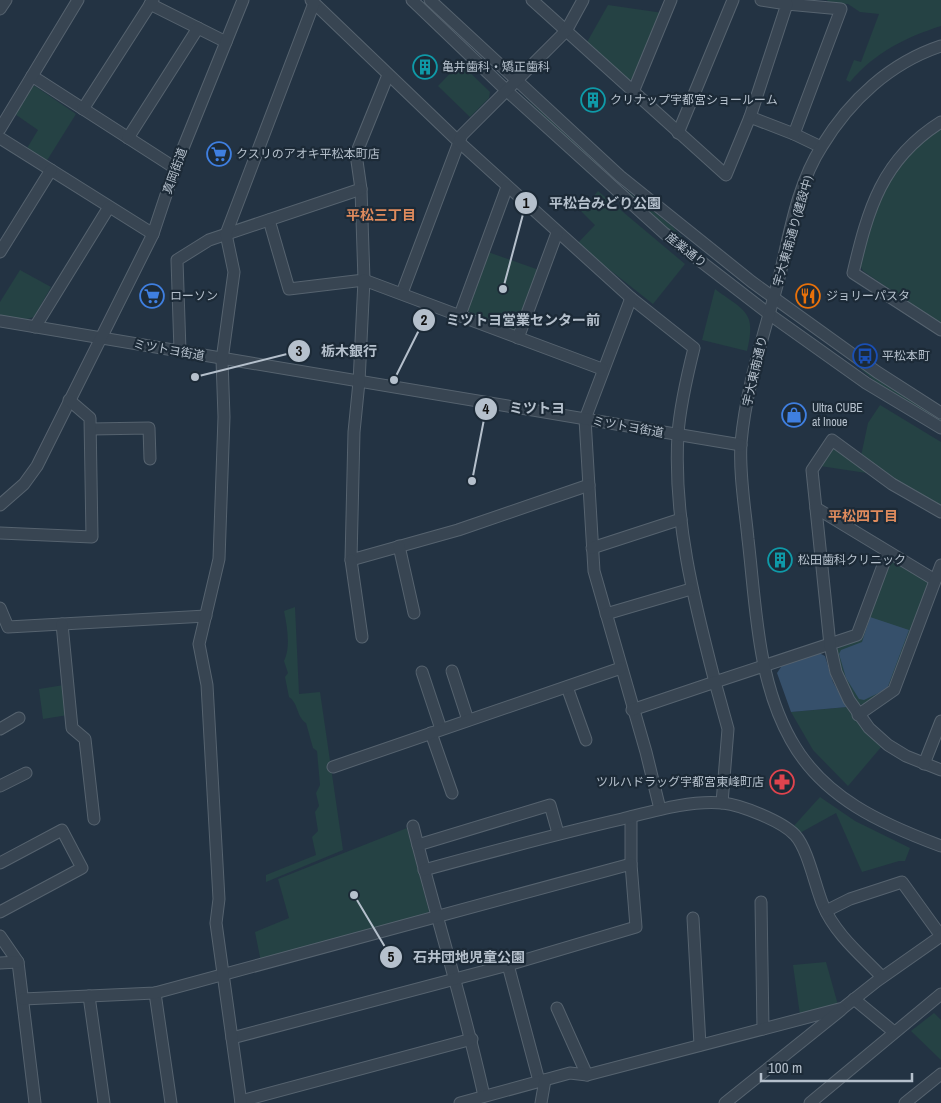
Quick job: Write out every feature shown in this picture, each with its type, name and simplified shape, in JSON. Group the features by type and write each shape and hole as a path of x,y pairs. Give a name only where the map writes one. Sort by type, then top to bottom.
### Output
{"street":[{"path":"0,9 6,0"},
{"path":"0,129 78,0"},
{"name":"真岡街道","path":"0,505 30,476 153,234 175,168 243,0"},
{"name":"産業通り","path":"412,0 506,90 664,233 769,314 867,384 941,428"},
{"name":"産業通り","path":"430,0 620,176 774,297 877,372 941,412"},
{"path":"532,0 726,175 750,117 787,4"},
{"path":"402,294 462,135 566,31 584,0"},
{"path":"633,92 671,0"},
{"path":"678,133 733,0"},
{"path":"758,0 787,4 820,4 840,9 794,134"},
{"path":"83,109 152,2 226,42"},
{"path":"472,1040 241,1102 216,923 219,899 207,684 200,644 220,559 224,417 222,360 233,280 226,234 313,2 557,233 631,298 694,348 684,392 678,435 681,519 691,589 728,729 722,803"},
{"path":"128,138 198,28"},
{"name":"宇大東南通り(建設中)","path":"774,297 799,198 820,147 840,119 870,86 915,56 941,46"},
{"path":"362,637 351,560 354,432 359,382 364,280 361,189 356,154 388,75"},
{"path":"32,76 175,168"},
{"path":"750,117 794,134 820,147"},
{"path":"941,122 923,134 900,155 880,186 868,214 853,273 941,330"},
{"path":"0,138 153,234"},
{"path":"0,252 51,170"},
{"path":"460,316 508,187"},
{"path":"180,352 177,260 209,240 361,189"},
{"path":"35,327 110,207"},
{"path":"269,220 289,289 364,280 602,369"},
{"path":"518,338 557,233"},
{"name":"宇大東南通り","path":"774,297 747,403 741,446 746,516 763,665 772,698 791,741 806,762 825,783 845,800 874,818 941,846"},
{"path":"631,298 602,369 585,420 592,548 594,571 632,710 646,752 660,809"},
{"name":"ミツトヨ街道","path":"0,321 222,360 741,446"},
{"path":"0,533 92,537 90,418 69,400"},
{"path":"90,429 149,428 150,459"},
{"path":"941,512 892,484 832,440 812,470 830,645 843,689 858,715 888,745 924,764 941,770"},
{"path":"351,560 458,530 589,485"},
{"path":"816,508 935,580"},
{"path":"592,548 681,519"},
{"path":"399,546 414,614"},
{"path":"632,710 857,635 888,552"},
{"path":"858,715 894,690 941,565"},
{"path":"606,614 691,589"},
{"path":"0,608 8,627 206,616"},
{"path":"62,624 72,728 85,739 94,819"},
{"path":"333,767 621,668"},
{"path":"452,671 468,720"},
{"path":"422,672 452,792"},
{"path":"567,687 586,740"},
{"path":"0,728 19,718"},
{"path":"924,764 941,721"},
{"path":"0,786 26,773"},
{"path":"424,870 558,833 660,809 722,803 747,809 789,830 796,836 826,911 838,932 882,977"},
{"path":"418,845 550,805 558,833"},
{"path":"232,1038 508,965 636,927 631,864 631,817"},
{"path":"413,826 436,916 456,978 484,1096"},
{"path":"0,863 62,830 82,868 0,912"},
{"path":"23,999 155,993 224,976 436,916 631,864"},
{"path":"726,1103 840,1008 941,936 902,882 850,898 826,911"},
{"path":"761,902 763,1029"},
{"path":"693,918 700,1045"},
{"path":"0,936 18,962 36,1103"},
{"path":"0,963 18,962"},
{"path":"508,965 542,1081 541,1103"},
{"path":"155,993 171,1103"},
{"path":"810,1103 941,994"},
{"path":"89,996 104,1103"},
{"path":"854,999 894,1032"},
{"path":"557,1008 588,1075"},
{"path":"460,1103 570,1073 588,1075 840,1008"},
{"path":"905,1103 941,1074"}],"green space":[{"path":"827,0 941,0 941,26 915,35 891,47 869,63 850,82 846,80 854,60 861,62 879,14 860,12 848,4 829,3"},
{"path":"608,5 663,13 635,78 627,81 586,44"},
{"path":"460,63 490,92 489,98 470,117 438,86"},
{"path":"35,86 76,114 46,162 26,150 38,130 12,112 27,87"},
{"path":"520,92 620,185 673,227 691,248 593,165"},
{"path":"941,128 941,324 863,271 860,265 878,205 896,171 923,141"},
{"path":"598,191 685,264 653,304 577,244 595,225 581,211"},
{"path":"488,252 539,270 518,329 510,330 470,314 467,308"},
{"path":"20,270 51,287 34,317 27,319 0,316 0,302"},
{"path":"715,289 746,313 750,328 747,351 702,340"},
{"path":"799,323 902,395 941,419 941,421 877,383 843,354"},
{"path":"880,405 941,442 941,506 892,479 861,456 868,423"},
{"path":"834,448 873,474 820,466 831,449"},
{"path":"895,562 926,579 928,587 889,685 864,705 858,704 842,674 836,651 840,646 860,639 888,564"},
{"path":"295,607 299,694 320,692 343,850 266,882 266,875 316,855 312,837 318,831 315,812 319,806 316,793 320,785 317,751 313,748 306,723 289,697 285,677 288,673 284,661 288,643 284,611"},
{"path":"64,685 68,715 43,719 39,689"},
{"path":"847,707 865,731 882,746 848,786 813,750 791,712"},
{"path":"820,797 855,821 910,848 905,861 862,872 836,813 798,834 792,828"},
{"path":"407,828 429,911 426,916 261,962 255,932 289,918 278,879"},
{"path":"826,962 838,1005 800,1015 793,965"},
{"path":"934,1013 941,1020 941,1060 911,1031"}],"water":[{"path":"870,617 909,630 887,689 864,700 859,699 846,678 839,654 841,650 862,642"},
{"path":"819,653 825,656 833,682 847,707 791,712 777,673 783,664"}],"place":[{"name":"亀井歯科・矯正歯科","path":"425,67"},
{"name":"クリナップ宇都宮ショールーム","path":"593,100"},
{"name":"クスリのアオキ平松本町店","path":"219,154"},
{"name":"平松台みどり公園","path":"503,289"},
{"name":"ローソン","path":"152,296"},
{"name":"ジョリーパスタ","path":"808,296"},
{"name":"平松本町","path":"865,356"},
{"name":"栃木銀行","path":"195,377"},
{"name":"ミツトヨ営業センター前","path":"394,380"},
{"name":"Ultra CUBE at Inoue","path":"794,415"},
{"name":"ミツトヨ","path":"472,481"},
{"name":"松田歯科クリニック","path":"780,560"},
{"name":"ツルハドラッグ宇都宮東峰町店","path":"782,782"},
{"name":"石井団地児童公園","path":"354,895"}],"district":[{"name":"平松三丁目","path":"381,215"},
{"name":"平松四丁目","path":"863,516"}]}
